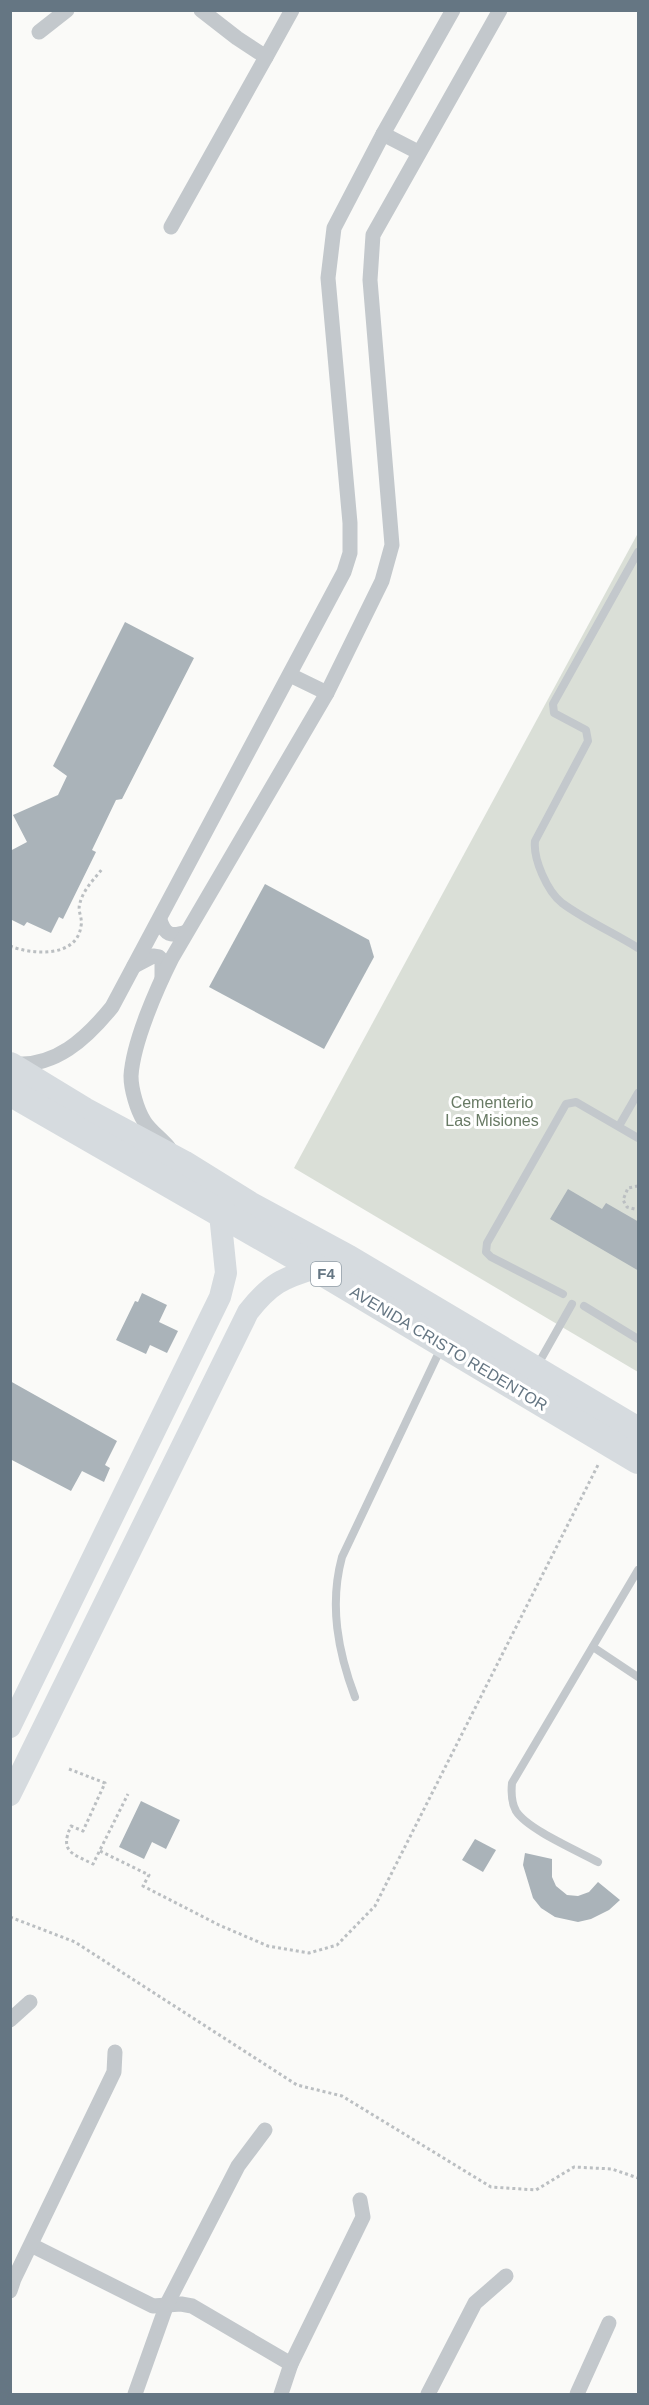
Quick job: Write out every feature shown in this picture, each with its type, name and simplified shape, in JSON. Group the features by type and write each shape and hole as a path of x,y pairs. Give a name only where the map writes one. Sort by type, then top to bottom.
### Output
{"highway":[{"name":"AVENIDA CRISTO REDENTOR","path":"10,1065 84,1111 183,1164 249,1205 347,1258 639,1431"},
{"name":"AVENIDA CRISTO REDENTOR","path":"10,1092 146,1168 220,1214 316,1268 639,1460"}],"main road":[{"path":"10,1727 220,1297 226,1273 220,1214"},
{"path":"10,1795 248,1312 266,1290 290,1276 316,1268"},
{"path":"220,1297 248,1312"}],"street":[{"path":"39,32 67,10"},
{"path":"201,10 266,57"},
{"path":"171,227 292,10"},
{"path":"10,1065 49,1060 68,1050 85,1038 112,1007 344,572 350,552 350,523 328,278 334,228 383,134 453,10"},
{"path":"183,1164 144,1121 131,1078 135,1051 162,978 186,932 327,693 382,581 392,545 370,280 373,235 500,10"},
{"path":"383,134 418,152"},
{"path":"290,675 327,693"},
{"path":"160,920 163,930 168,935 174,936 186,932"},
{"path":"134,966 153,956 159,957 162,960 162,978"},
{"path":"10,2020 30,2002"},
{"path":"12,2282 32,2245 114,2072 115,2052"},
{"path":"135,2394 167,2304 238,2166 265,2130"},
{"path":"281,2394 291,2364 363,2217 360,2200"},
{"path":"32,2245 153,2306 167,2304 192,2306 291,2364"},
{"path":"428,2394 475,2303 506,2276"},
{"path":"577,2394 609,2323"}],"lane":[{"path":"639,552 553,704 554,713 586,730 588,741 535,841 534,852 542,874 560,902 639,948"},
{"path":"619,1126 639,1093"},
{"path":"563,1294 491,1257 486,1252 487,1243 566,1104 576,1102 639,1138"},
{"path":"535,1370 572,1304"},
{"path":"584,1306 639,1339"},
{"path":"355,1697 342,1664 336,1625 337,1578 342,1557 443,1344"},
{"path":"598,1863 525,1822 515,1810 511,1798 512,1783 639,1570"},
{"path":"593,1647 639,1677"}],"path":[{"path":"10,946 28,952 41,953 59,949 74,940 82,926 80,903 87,888 103,868"},
{"path":"639,1186 627,1188 623,1200 627,1207 639,1210"},
{"path":"100,1851 149,1875 143,1886 219,1925 268,1946 309,1953 337,1945 375,1906 610,1443"},
{"path":"69,1769 105,1783 83,1831 71,1826 66,1836 71,1854 93,1864 128,1794"},
{"path":"10,1917 75,1942 297,2085 342,2096 491,2187 536,2190 574,2167 612,2169 639,2178"}],"green space":[{"name":"Cementerio Las Misiones","path":"638,533 638,1372 294,1168"}],"building":[{"path":"125,622 194,658 122,799 116,800 92,850 96,852 63,919 59,917 51,933 27,922 24,926 10,919 10,851 27,842 13,815 58,795 67,776 53,766"},
{"path":"265,884 369,940 374,957 324,1049 209,987"},
{"path":"568,1189 602,1209 606,1203 639,1222 639,1271 550,1219"},
{"path":"142,1293 167,1305 159,1322 178,1331 167,1353 150,1345 146,1354 116,1340 135,1301 138,1302"},
{"path":"10,1381 117,1441 105,1465 110,1468 104,1482 82,1471 71,1491 10,1459"},
{"path":"141,1801 180,1820 166,1849 152,1842 144,1859 119,1847"},
{"path":"475,1839 496,1850 483,1872 462,1860"},
{"path":"525,1853 552,1859 552,1877 556,1886 567,1895 578,1896 589,1892 598,1882 620,1900 609,1910 591,1919 578,1922 555,1917 541,1908 533,1898 523,1865"}]}
